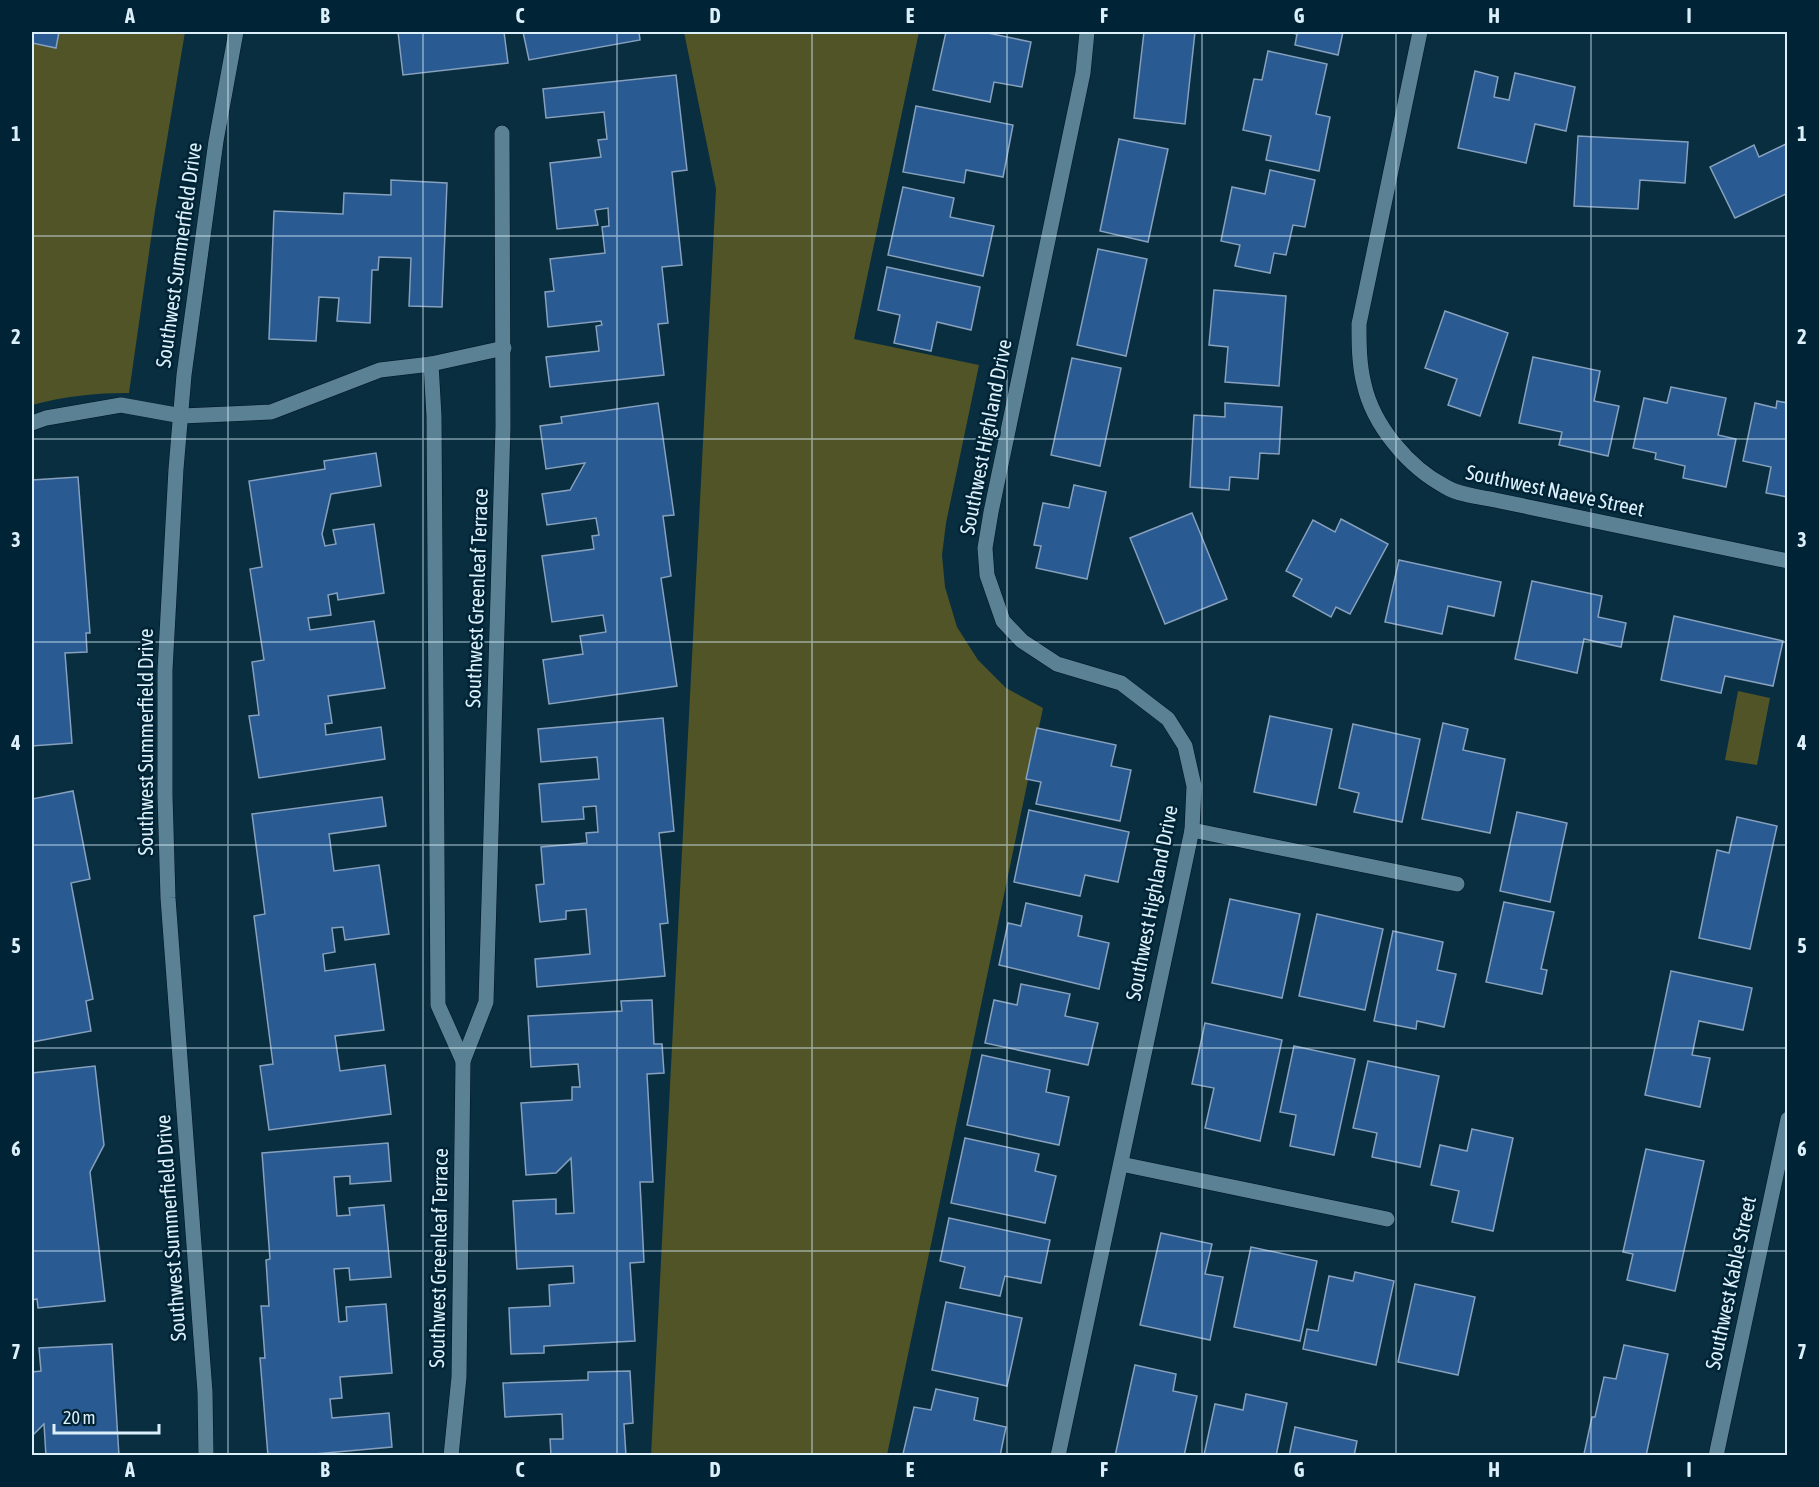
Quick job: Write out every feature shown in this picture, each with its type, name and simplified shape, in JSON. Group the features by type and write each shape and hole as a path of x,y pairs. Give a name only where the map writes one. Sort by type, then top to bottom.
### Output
{"street":[{"name":"Southwest Summerfield Drive","path":"206,1455 205,1392 168,898 165,670 176,469 184,375 214,152 236,32"},
{"name":"Southwest Highland Drive","path":"1058,1455 1192,830 1194,786 1185,746 1168,719 1121,683 1057,664 1022,641 1003,621 987,575 986,548 991,512 1083,73 1087,32"},
{"name":"Southwest Naeve Street","path":"1420,32 1359,324 1359,357 1364,386 1375,413 1388,435 1426,475 1448,489 1788,561"},
{"name":"Southwest Greenleaf Terrace","path":"451,1455 459,1377 463,1061 486,1002 504,348 502,133"},
{"path":"32,423 46,418 120,405 182,416 271,412 380,370 431,364 504,348"},
{"name":"Southwest Greenleaf Terrace","path":"431,364 434,428 438,1005 463,1061"},
{"path":"1192,830 1457,884"},
{"name":"Southwest Kable Street","path":"1716,1455 1788,1119"},
{"path":"1121,1164 1387,1219"}],"green space":[{"path":"32,32 185,32 155,211 129,393 80,396 32,405"},
{"path":"684,32 919,32 854,339 979,365 946,523 942,555 945,587 957,627 978,660 1006,688 1043,708 887,1455 651,1456 716,189"},
{"path":"1738,691 1770,698 1757,765 1725,760"}],"building":[{"path":"32,32 59,32 56,48 32,43"},
{"path":"398,32 504,32 508,63 403,75"},
{"path":"523,32 639,32 640,40 529,60"},
{"path":"946,32 983,32 1031,42 1022,87 994,82 990,102 933,90"},
{"path":"1144,32 1195,32 1185,124 1134,118"},
{"path":"1287,32 1343,32 1338,55 1295,45 1297,34"},
{"path":"1268,51 1327,64 1316,114 1330,117 1319,171 1266,160 1271,136 1243,130 1254,79 1262,80"},
{"path":"1475,71 1498,77 1494,97 1509,100 1515,73 1575,87 1566,131 1535,124 1526,163 1458,148"},
{"path":"676,75 687,170 672,172 682,265 662,267 668,323 658,324 664,375 550,387 546,357 599,351 596,326 602,325 601,321 548,327 545,292 554,291 550,259 605,253 602,227 609,226 608,208 595,210 598,225 557,229 550,163 601,157 598,140 607,139 604,112 546,118 543,89"},
{"path":"916,106 1013,125 1003,177 966,170 964,183 903,172"},
{"path":"1578,136 1688,142 1685,183 1640,180 1638,209 1574,206"},
{"path":"1119,139 1168,149 1148,242 1100,231"},
{"path":"1788,143 1788,193 1735,218 1710,167 1754,145 1759,157"},
{"path":"1270,170 1315,180 1305,227 1293,225 1286,255 1274,253 1270,273 1235,266 1240,245 1221,241 1232,187 1265,194"},
{"path":"391,180 447,183 442,307 409,306 411,258 379,257 378,270 372,270 370,323 337,321 339,298 319,297 316,341 269,339 274,211 343,214 344,193 391,195"},
{"path":"903,187 954,198 950,217 994,226 983,276 888,255"},
{"path":"1098,249 1147,259 1126,356 1077,345"},
{"path":"887,267 980,287 971,330 937,322 931,351 894,343 900,315 878,310"},
{"path":"1214,290 1286,296 1279,386 1225,382 1228,347 1209,345"},
{"path":"1445,311 1508,333 1480,416 1448,405 1457,379 1425,368"},
{"path":"1533,357 1600,371 1594,401 1619,406 1608,456 1559,445 1562,432 1519,423"},
{"path":"1072,358 1121,368 1100,466 1051,455"},
{"path":"1671,387 1726,398 1718,435 1736,439 1726,487 1683,478 1685,466 1655,459 1656,453 1633,448 1644,398 1667,403"},
{"path":"1777,401 1788,403 1788,497 1766,493 1771,467 1743,461 1755,403 1776,408"},
{"path":"658,403 674,515 663,516 671,576 661,578 677,686 549,704 543,660 583,654 580,636 606,632 603,615 552,622 542,556 594,549 592,536 599,535 596,518 547,525 542,494 570,490 585,463 546,469 540,426 562,423 561,417"},
{"path":"1225,403 1282,407 1279,454 1260,453 1258,479 1230,477 1229,490 1190,487 1194,415 1225,417"},
{"path":"376,453 381,486 331,494 322,534 325,546 336,544 333,530 374,524 384,593 338,600 337,593 328,595 331,615 308,618 310,630 374,621 385,688 328,696 332,723 325,724 326,735 381,727 385,759 259,778 249,716 259,715 252,662 264,660 250,569 262,567 249,481 325,469 324,461"},
{"path":"78,477 90,633 86,633 87,652 65,653 72,743 32,746 32,480"},
{"path":"1074,485 1106,492 1087,579 1036,568 1041,546 1034,545 1043,503 1069,508"},
{"path":"1192,513 1227,599 1165,624 1130,538"},
{"path":"1341,519 1388,544 1350,614 1336,607 1331,617 1293,596 1302,579 1286,571 1313,520 1335,532"},
{"path":"1399,560 1501,582 1494,616 1448,606 1442,634 1385,622"},
{"path":"1532,581 1602,596 1598,617 1626,623 1621,647 1584,639 1577,673 1515,659"},
{"path":"1674,616 1783,641 1773,686 1725,676 1721,693 1661,680"},
{"path":"1270,716 1332,729 1316,805 1254,792"},
{"path":"663,718 674,831 659,833 668,923 660,924 665,976 537,987 535,959 590,954 586,909 566,911 566,919 540,922 536,885 544,884 541,847 587,843 586,833 598,832 596,806 583,807 584,819 542,822 539,784 599,779 597,757 541,762 538,729"},
{"path":"1443,723 1468,729 1463,750 1505,759 1490,833 1422,819"},
{"path":"1353,724 1420,739 1402,822 1354,812 1359,793 1339,788"},
{"path":"1037,728 1116,745 1111,766 1131,770 1120,821 1036,804 1041,782 1026,779"},
{"path":"73,791 90,879 71,883 93,999 86,1001 91,1031 32,1042 32,799"},
{"path":"382,797 386,826 329,834 334,871 379,865 389,934 345,940 343,927 332,928 335,952 323,954 325,971 375,964 384,1030 335,1036 340,1071 385,1065 391,1114 269,1130 260,1066 273,1064 254,916 265,914 252,814"},
{"path":"1029,810 1129,832 1118,882 1085,875 1080,896 1014,882"},
{"path":"1517,812 1567,823 1550,902 1500,891"},
{"path":"1737,817 1777,826 1750,949 1699,938 1717,850 1729,853"},
{"path":"1230,899 1300,914 1282,998 1212,983"},
{"path":"1504,902 1554,912 1541,969 1547,970 1542,994 1486,982"},
{"path":"1026,903 1082,916 1078,936 1109,943 1099,989 999,965 1008,923 1021,926"},
{"path":"1317,914 1383,929 1365,1010 1299,996"},
{"path":"1393,931 1443,942 1437,970 1456,974 1444,1027 1417,1021 1416,1029 1374,1021"},
{"path":"1671,971 1752,988 1743,1030 1699,1021 1692,1055 1710,1058 1700,1107 1645,1095"},
{"path":"1021,984 1070,994 1065,1016 1098,1023 1088,1065 985,1043 994,1000 1017,1005"},
{"path":"652,1000 654,1044 662,1044 664,1073 647,1074 653,1182 640,1182 644,1262 630,1263 635,1341 544,1346 544,1353 511,1354 509,1308 550,1306 549,1285 574,1283 573,1266 517,1269 513,1201 556,1199 556,1214 574,1213 571,1158 556,1173 526,1175 521,1103 572,1100 572,1087 580,1087 578,1064 531,1067 528,1016 622,1011 621,1001"},
{"path":"1205,1023 1282,1040 1260,1141 1205,1128 1214,1088 1192,1084"},
{"path":"1294,1046 1355,1059 1334,1155 1290,1146 1296,1115 1280,1112"},
{"path":"982,1055 1050,1070 1046,1092 1069,1097 1059,1145 967,1125"},
{"path":"1368,1061 1439,1076 1420,1167 1372,1157 1377,1133 1353,1128"},
{"path":"95,1066 104,1145 90,1172 105,1301 38,1308 37,1299 32,1300 32,1073"},
{"path":"1472,1129 1513,1138 1493,1231 1452,1222 1459,1191 1431,1185 1440,1145 1467,1151"},
{"path":"965,1138 1039,1154 1035,1171 1056,1176 1045,1223 951,1203"},
{"path":"388,1143 391,1181 350,1184 350,1176 334,1177 337,1216 350,1215 349,1208 384,1205 391,1277 350,1280 349,1268 334,1269 339,1322 347,1321 346,1307 386,1304 392,1373 340,1377 342,1398 330,1399 332,1418 389,1413 392,1447 268,1456 260,1358 265,1358 261,1306 269,1306 266,1260 270,1259 262,1153"},
{"path":"1646,1149 1704,1161 1675,1291 1627,1280 1633,1254 1623,1252"},
{"path":"949,1218 1050,1240 1041,1283 1005,1276 1000,1296 960,1288 965,1267 940,1261"},
{"path":"1161,1233 1212,1244 1205,1274 1223,1277 1210,1340 1140,1325"},
{"path":"1251,1247 1317,1261 1300,1341 1234,1327"},
{"path":"1355,1272 1394,1281 1376,1365 1303,1349 1307,1329 1318,1331 1329,1276 1353,1281"},
{"path":"1415,1284 1475,1297 1458,1375 1398,1362"},
{"path":"946,1302 1022,1318 1007,1386 932,1370"},
{"path":"112,1344 119,1456 46,1456 44,1424 32,1436 32,1372 41,1371 39,1348"},
{"path":"1624,1345 1668,1354 1646,1456 1584,1454 1604,1377 1616,1379"},
{"path":"1135,1365 1176,1374 1173,1391 1197,1396 1184,1456 1115,1456"},
{"path":"630,1371 633,1423 624,1424 626,1456 526,1456 551,1455 550,1439 563,1439 562,1414 505,1417 503,1383 588,1380 588,1372"},
{"path":"936,1389 978,1398 974,1420 1006,1427 1000,1456 912,1456 903,1454 914,1407 931,1410"},
{"path":"1246,1394 1287,1403 1276,1456 1204,1455 1215,1404 1243,1410"},
{"path":"1295,1427 1357,1441 1354,1456 1289,1456"}]}
